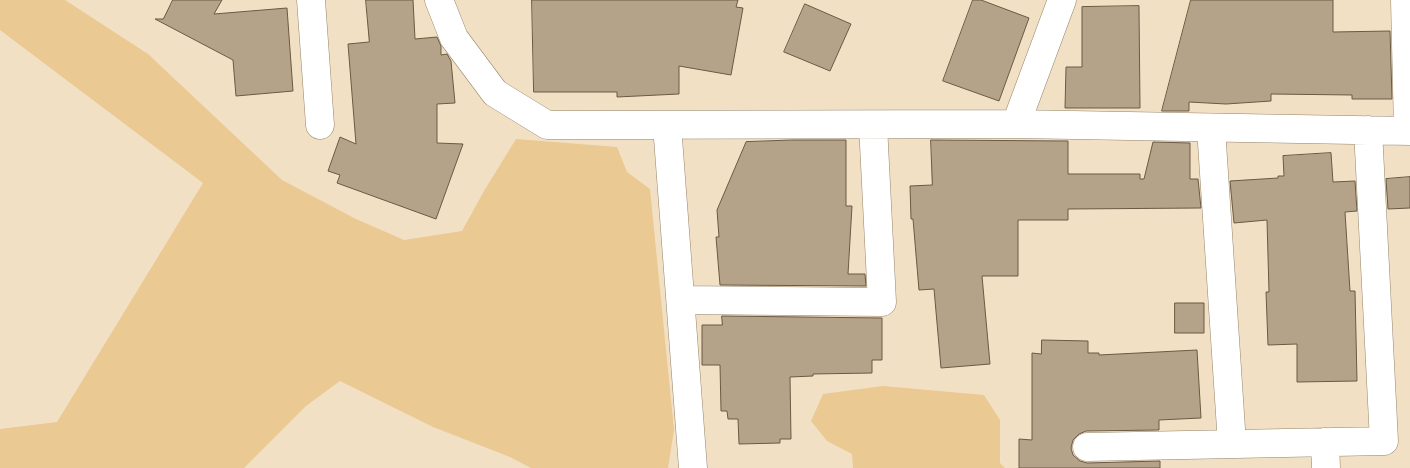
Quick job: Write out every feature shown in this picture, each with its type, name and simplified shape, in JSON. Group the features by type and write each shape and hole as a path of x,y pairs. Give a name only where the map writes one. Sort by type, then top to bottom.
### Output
{"street":[{"path":"439,0 454,38 495,93 547,126 1016,124 1409,131 1405,0"},
{"path":"1016,124 1062,0"},
{"path":"307,3 320,125"},
{"path":"667,125 693,468"},
{"path":"681,300 882,302 873,125"},
{"path":"1211,128 1232,444"},
{"path":"1087,448 1232,444 1326,455 1384,441 1368,130"}],"shaded area":[{"path":"0,0 65,0 148,54 282,180 356,219 404,240 462,231 516,139 617,147 627,172 650,189 674,430 668,468 531,468 510,457 433,427 340,381 306,406 244,468 0,468 0,429 57,422 203,183 0,30"},
{"path":"883,386 984,395 1000,420 1000,463 1005,468 853,468 852,454 827,441 811,421 823,394"}],"building":[{"path":"173,0 222,0 214,14 287,8 293,91 236,96 233,60 155,19 163,19"},
{"path":"366,0 413,0 415,39 437,37 441,46 441,55 447,54 451,61 455,103 437,104 437,143 463,144 436,219 337,183 340,175 328,171 340,137 356,144 348,44 369,42"},
{"path":"532,0 738,0 736,7 743,8 731,75 679,66 679,94 617,97 617,92 534,92"},
{"path":"973,0 981,0 1029,18 999,101 943,81"},
{"path":"1191,0 1333,0 1333,32 1390,31 1392,99 1352,99 1352,95 1271,94 1271,101 1226,104 1189,102 1189,111 1162,111"},
{"path":"805,4 851,24 830,71 784,52"},
{"path":"1139,6 1140,108 1065,108 1066,67 1082,67 1082,7"},
{"path":"846,140 846,206 852,206 848,274 865,274 866,286 720,285 716,237 719,237 717,210 746,142"},
{"path":"931,140 1068,141 1068,174 1140,174 1140,179 1144,179 1153,142 1190,143 1190,179 1198,179 1201,208 1068,209 1068,220 1018,220 1018,276 982,276 990,364 941,368 934,289 919,290 913,219 911,219 910,186 932,185"},
{"path":"1331,153 1333,182 1355,181 1357,211 1345,212 1350,291 1355,291 1357,381 1297,382 1297,344 1268,345 1266,292 1269,292 1267,220 1234,223 1230,181 1284,176 1283,156"},
{"path":"1410,177 1410,208 1388,209 1386,179"},
{"path":"1175,303 1204,303 1204,333 1175,333"},
{"path":"722,316 882,318 882,360 872,360 872,373 813,374 813,376 790,377 791,439 780,439 780,443 739,444 738,419 728,419 727,411 721,411 720,365 702,365 702,325 722,325"},
{"path":"1042,340 1088,341 1088,353 1099,353 1099,355 1197,350 1201,418 1159,420 1159,430 1086,431 1079,434 1073,440 1071,448 1073,455 1080,461 1087,463 1160,461 1160,468 1019,468 1019,439 1032,440 1032,353 1041,354"}]}
